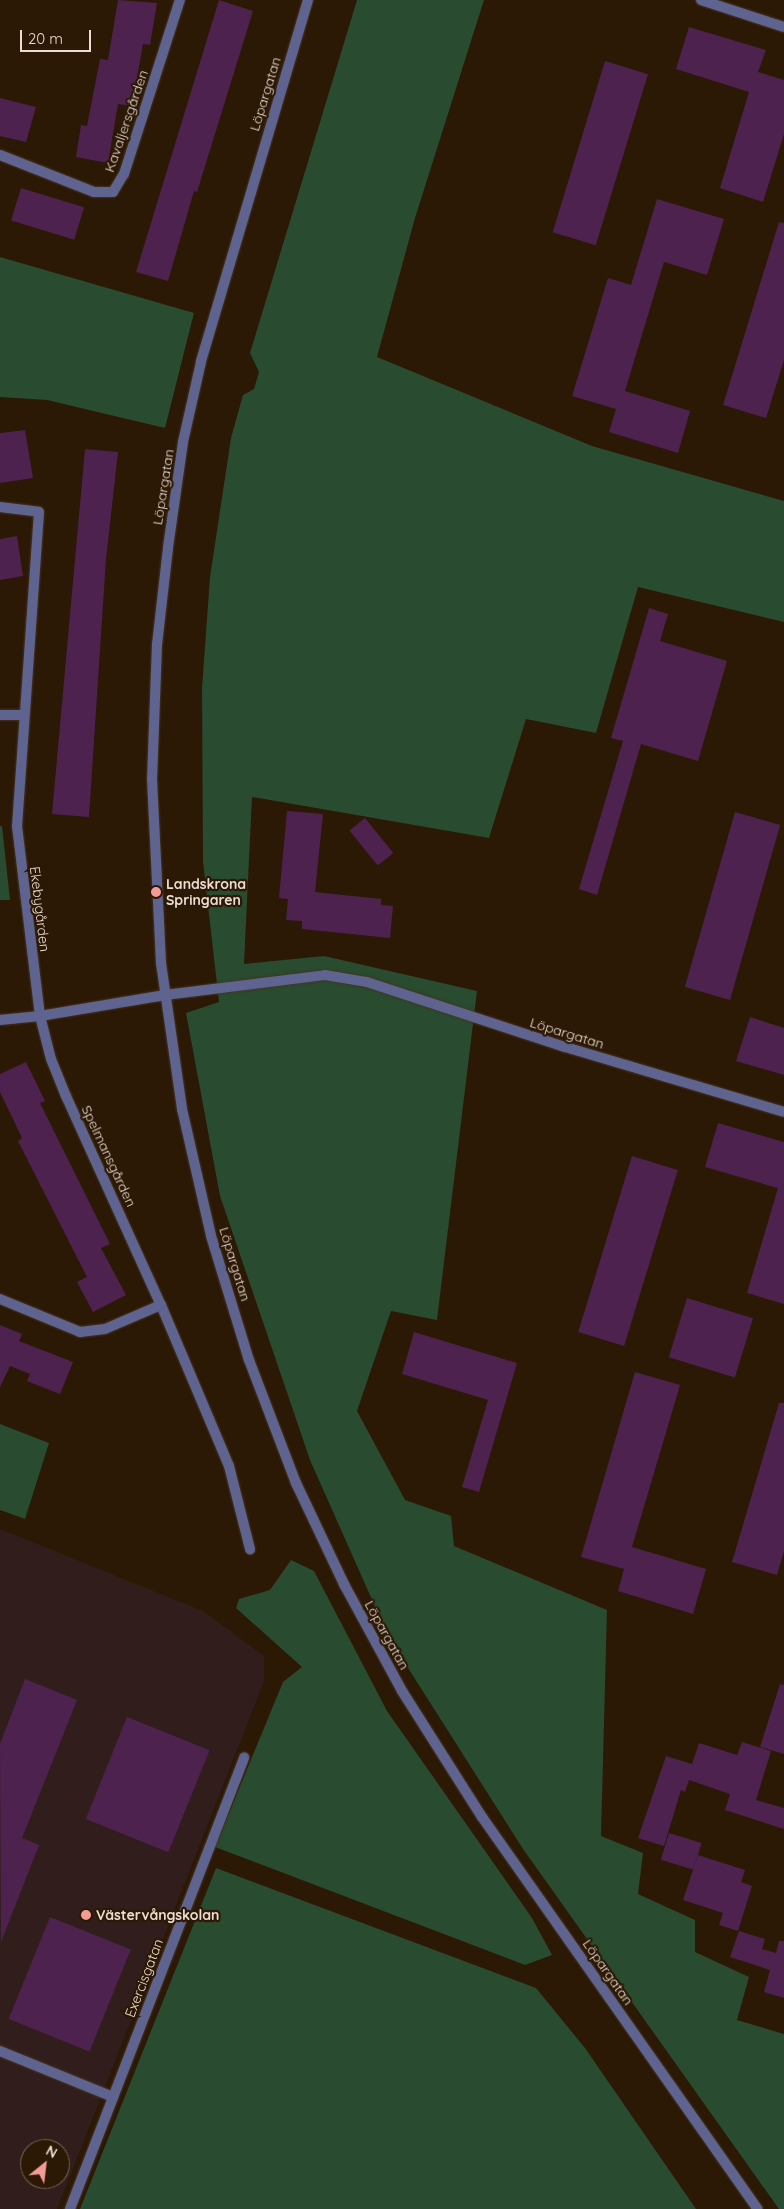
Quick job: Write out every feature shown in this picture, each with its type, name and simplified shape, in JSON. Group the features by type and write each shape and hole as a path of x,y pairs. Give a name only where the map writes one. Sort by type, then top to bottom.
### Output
{"street":[{"name":"Kavaljersgården","path":"0,155 94,192 114,192 124,174 180,0"},
{"name":"Löpargatan","path":"308,0 212,320 175,491 157,644 152,779 156,892 165,995 182,1109 211,1236 274,1430 344,1586 421,1722 482,1817 758,2209"},
{"path":"701,0 784,27"},
{"name":"Ekebygården","path":"0,507 39,512 23,716 17,826 40,1016"},
{"path":"0,715 23,716"},
{"name":"Löpargatan","path":"165,995 325,975 367,982 564,1047 784,1112"},
{"path":"0,1020 40,1016 165,995"},
{"name":"Spelmansgården","path":"40,1016 51,1059 66,1096 161,1305 229,1466 250,1549"},
{"path":"0,1299 80,1332 105,1329 161,1305"},
{"name":"Exercisgatan","path":"70,2209 244,1757"},
{"path":"0,2051 113,2097"}],"shaded area":[{"name":"Västervångskolan","path":"0,1529 203,1611 264,1656 264,1681 70,2176 70,2139 20,2139 20,2189 65,2189 57,2209 0,2209"}],"green space":[{"path":"357,0 484,0 415,218 377,357 592,446 784,501 784,622 638,587 596,733 526,719 489,838 252,797 244,964 324,956 477,991 437,1320 391,1311 357,1411 405,1500 451,1516 454,1546 607,1610 601,1836 643,1853 638,1894 695,1920 695,1952 749,1977 737,2020 784,2034 784,2209 779,2209 523,1849 389,1638 310,1460 220,1196 186,1013 219,1002 203,862 202,688 210,577 231,438 243,395 254,389 259,372 250,353"},
{"path":"0,257 194,313 165,428 47,400 0,397"},
{"path":"0,826 2,826 10,900 0,900"},
{"path":"0,1424 49,1443 25,1519 0,1510"},
{"path":"291,1560 314,1571 387,1711 532,1918 552,1955 525,1965 215,1847 283,1682 302,1667 236,1608 239,1599 270,1590"},
{"path":"216,1868 536,1988 585,2048 696,2209 80,2209"}],"building":[{"path":"118,0 157,3 150,45 143,44 132,106 118,104 108,163 76,157 81,125 87,126 100,59 108,60"},
{"path":"219,0 253,11 197,192 194,191 168,281 136,272"},
{"path":"689,27 766,50 758,72 784,80 784,134 763,202 720,188 749,92 676,69"},
{"path":"605,61 648,74 596,245 553,232"},
{"path":"0,98 36,107 26,142 0,136"},
{"path":"21,188 84,207 74,240 11,221"},
{"path":"657,199 724,219 707,275 664,262 625,391 690,411 678,453 609,432 616,409 572,396 608,278 631,285"},
{"path":"779,222 784,223 784,360 766,418 723,405"},
{"path":"25,430 33,478 0,483 0,433"},
{"path":"85,449 118,452 106,559 89,817 52,814"},
{"path":"17,536 23,576 0,580 0,539"},
{"path":"649,608 668,614 660,641 727,661 698,761 641,744 597,895 579,889 623,741 611,738"},
{"path":"287,811 323,814 315,892 381,899 381,905 393,906 390,938 302,929 302,921 286,920 288,899 279,898"},
{"path":"735,812 780,825 730,1000 685,987"},
{"path":"365,818 393,853 378,866 349,831"},
{"path":"750,1017 784,1028 784,1075 736,1061"},
{"path":"26,1062 45,1101 40,1103 110,1244 101,1248 126,1295 93,1312 77,1282 87,1277 18,1141 22,1138 0,1092 0,1074"},
{"path":"718,1123 784,1142 784,1304 747,1293 778,1188 705,1167"},
{"path":"632,1156 678,1170 624,1346 578,1332"},
{"path":"687,1298 753,1318 735,1377 669,1357"},
{"path":"0,1325 22,1334 19,1341 73,1362 60,1394 27,1381 30,1374 10,1366 0,1387"},
{"path":"414,1332 517,1363 479,1492 462,1487 488,1400 402,1374"},
{"path":"635,1372 680,1385 632,1547 706,1569 693,1614 618,1591 624,1569 581,1557"},
{"path":"779,1403 784,1403 784,1551 777,1575 732,1562"},
{"path":"25,1679 77,1700 22,1838 39,1845 1,1942 0,1744"},
{"path":"780,1684 784,1685 784,1754 760,1747"},
{"path":"127,1717 210,1750 168,1852 86,1819"},
{"path":"742,1742 771,1751 756,1800 784,1808 784,1829 725,1810 730,1794 689,1780 685,1792 681,1790 664,1846 638,1838 666,1756 692,1764 699,1743 737,1755"},
{"path":"669,1833 702,1843 693,1870 661,1860"},
{"path":"698,1855 745,1870 741,1882 752,1886 738,1931 719,1925 723,1913 683,1900"},
{"path":"50,1917 131,1950 89,2052 9,2019"},
{"path":"739,1931 765,1939 762,1949 776,1953 779,1941 784,1941 784,1998 764,1992 770,1970 730,1957"}],"place":[{"name":"Landskrona Springaren","path":"156,892"},
{"name":"Västervångskolan","path":"86,1915"}]}
